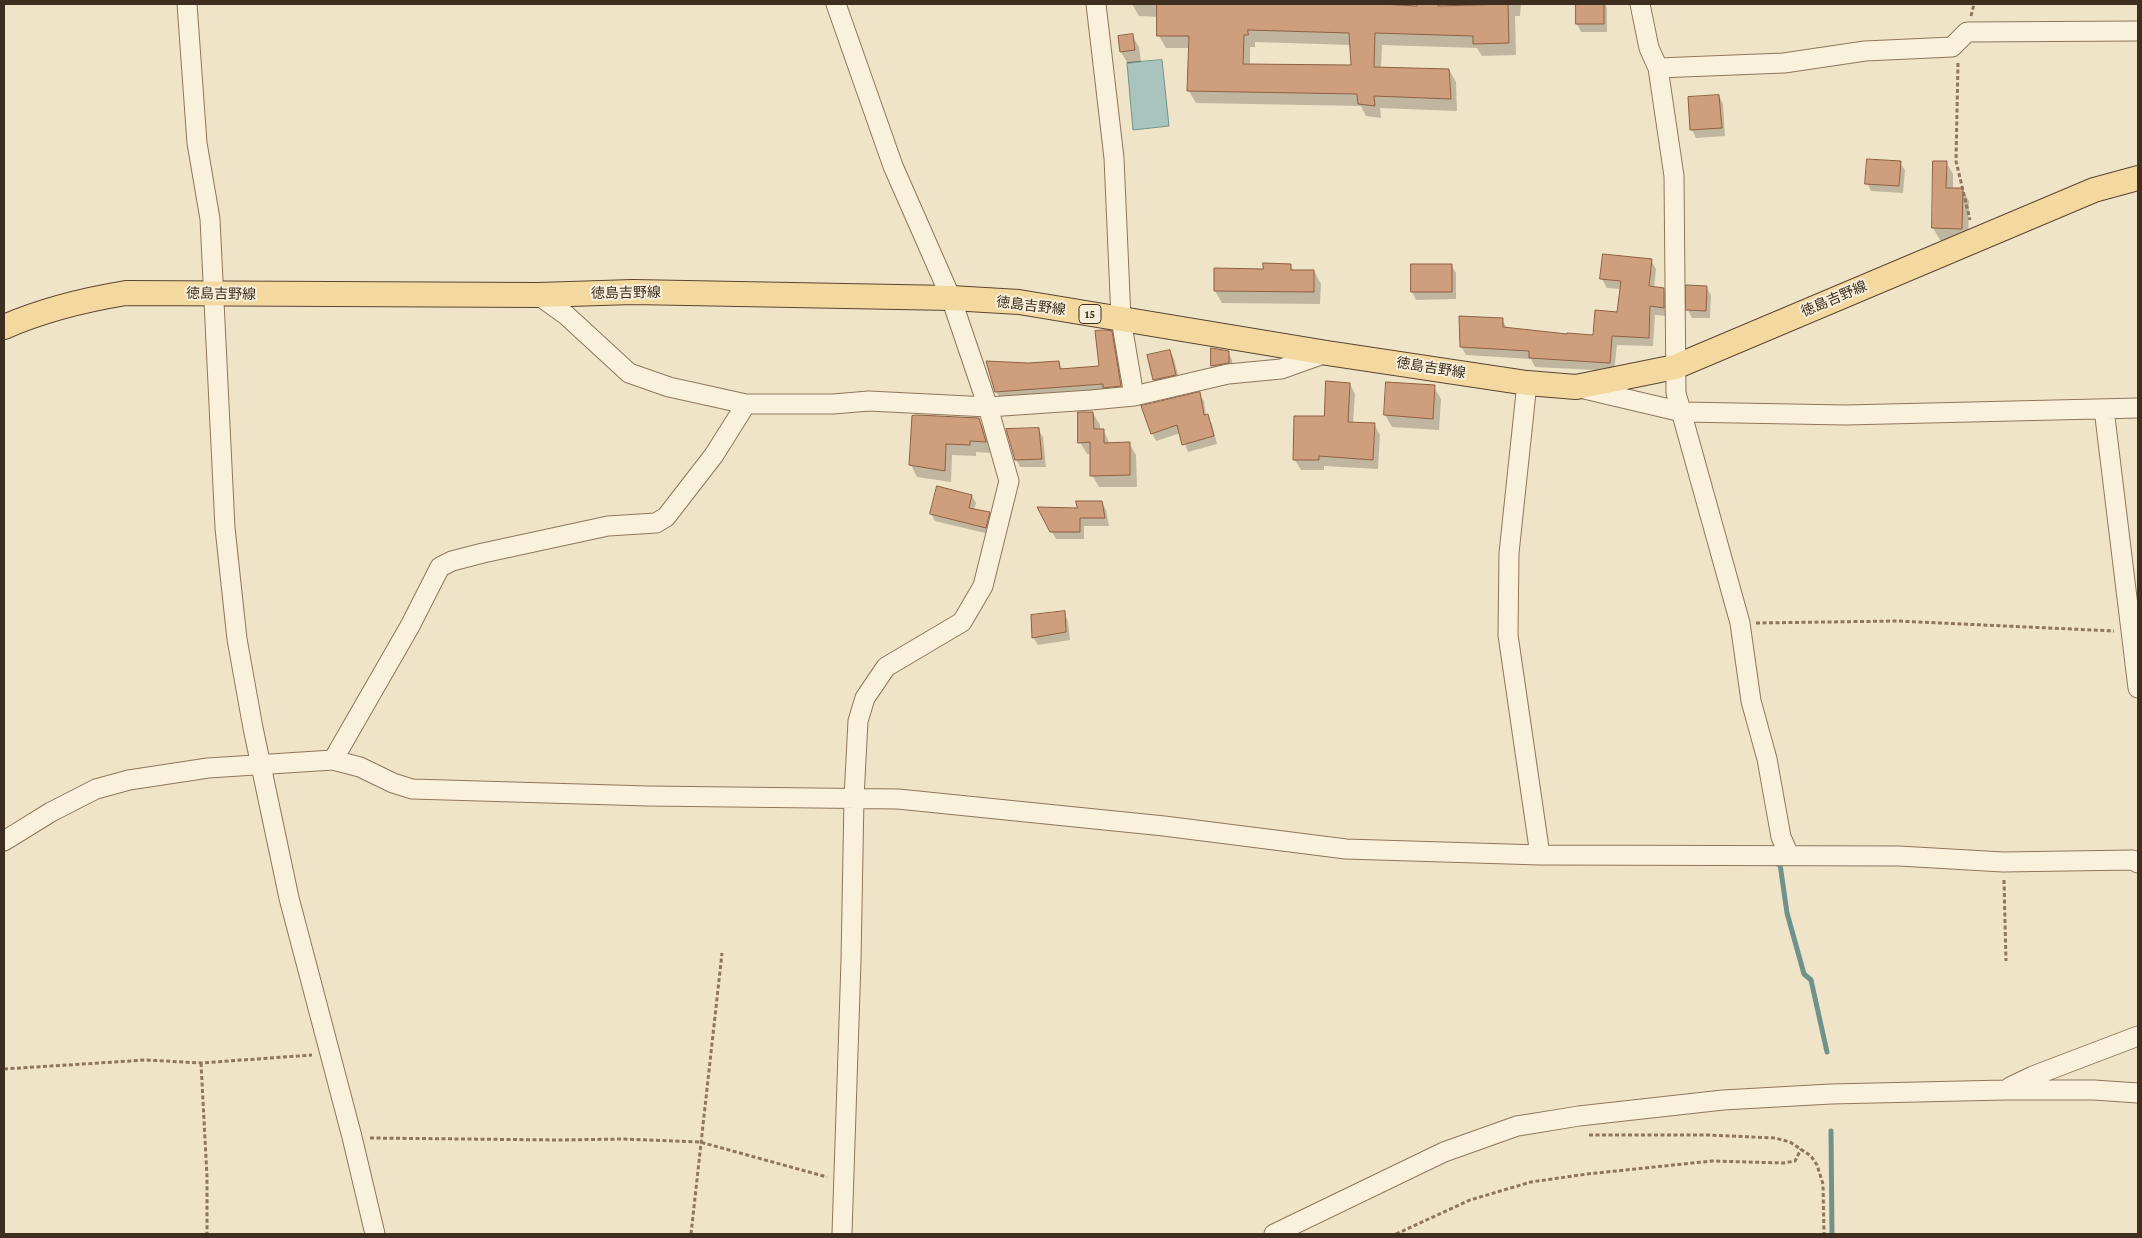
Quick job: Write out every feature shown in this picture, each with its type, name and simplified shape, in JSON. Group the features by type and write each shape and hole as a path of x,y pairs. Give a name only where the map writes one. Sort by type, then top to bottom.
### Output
{"main road":[{"name":"徳島吉野線","path":"4,327 38,313 88,299 126,293 538,295 633,292 951,298 1019,302 1327,353 1527,383 1576,386 1675,367 2094,190 2138,178"}],"street":[{"path":"187,4 197,143 210,219 225,528 237,639 289,898 352,1137 374,1234"},
{"path":"836,4 893,166 951,298 988,408 1009,481 983,586 962,622 886,667 865,698 858,720 854,798 852,962 842,1234"},
{"path":"1096,4 1114,158 1121,319 1134,396"},
{"path":"1640,4 1649,48 1658,68 1674,176 1676,393 1740,623 1751,701 1766,759 1781,837 1789,855"},
{"path":"1658,68 1784,63 1866,51 1952,47 1967,32 2138,31"},
{"path":"538,295 566,315 628,373 669,387 746,404 833,404 869,401 988,408 1134,396 1228,374 1281,369 1327,353"},
{"path":"1527,383 1509,553 1508,635 1540,855"},
{"path":"1576,386 1682,412 1846,415 2138,408"},
{"path":"332,760 405,634 440,567 452,561 483,553 608,526 656,523 666,517 714,455 746,404"},
{"path":"2104,409 2138,688"},
{"path":"4,841 51,812 96,790 121,782 208,768 332,760 360,767 393,783 412,789 657,796 898,799 1021,810 1346,849 1540,855 1899,856 2003,862 2133,860 2138,863"},
{"path":"2004,1090 2033,1076 2138,1036"},
{"path":"1274,1234 1444,1152 1517,1126 1579,1116 1723,1100 1831,1094 2004,1090 2094,1090 2138,1093"}],"path":[{"path":"1974,4 1957,66 1956,161 1975,240"},
{"path":"1740,623 1898,621 2131,632"},
{"path":"2003,862 2006,961"},
{"path":"691,1234 722,954"},
{"path":"4,1069 146,1060 201,1063 330,1053"},
{"path":"201,1063 207,1177 207,1234"},
{"path":"1583,1135 1649,1133 1775,1138 1790,1142 1801,1149 1817,1165 1823,1184 1824,1234"},
{"path":"352,1137 624,1139 700,1142 844,1182"},
{"path":"1396,1234 1470,1200 1531,1182 1712,1161 1784,1163 1795,1161 1801,1149"}],"water":[{"path":"1162,60 1169,126 1133,130 1127,63"}],"building":[{"path":"1157,4 1380,4 1417,6 1417,4 1437,4 1438,6 1508,4 1509,43 1473,44 1473,36 1375,33 1374,67 1449,69 1451,99 1374,96 1375,106 1358,104 1357,94 1187,91 1189,36 1157,36","holes":["1248,30 1349,33 1351,65 1243,64 1244,35 1248,35"]},
{"path":"1576,4 1604,4 1604,24 1576,24"},
{"path":"1133,34 1135,50 1120,52 1118,36"},
{"path":"1719,95 1722,128 1690,130 1688,97"},
{"path":"1867,159 1901,161 1899,186 1865,184"},
{"path":"1933,161 1947,161 1946,188 1963,188 1962,229 1932,228"},
{"path":"1603,254 1652,259 1649,286 1664,288 1664,308 1650,306 1649,338 1612,336 1610,363 1529,358 1529,351 1460,347 1459,316 1503,318 1503,327 1593,335 1595,310 1617,312 1621,281 1600,279"},
{"path":"1263,263 1291,264 1291,270 1314,270 1314,292 1214,291 1214,268 1263,269"},
{"path":"1411,264 1452,264 1452,292 1411,292"},
{"path":"1686,285 1707,286 1706,311 1686,310"},
{"path":"1095,331 1112,331 1121,386 1103,388 1103,384 995,392 986,361 1028,363 1059,361 1060,369 1099,366"},
{"path":"1211,348 1229,351 1229,363 1211,366"},
{"path":"1170,350 1176,375 1153,380 1147,355"},
{"path":"1326,381 1350,383 1348,422 1375,423 1373,460 1319,456 1319,460 1293,460 1294,416 1324,416"},
{"path":"1386,382 1435,385 1433,419 1384,415"},
{"path":"1200,392 1204,415 1208,414 1214,436 1182,445 1177,425 1151,434 1141,406"},
{"path":"1078,412 1093,412 1094,429 1104,429 1104,443 1130,442 1130,475 1090,476 1090,442 1078,443"},
{"path":"912,416 979,418 986,442 970,441 970,445 946,444 945,471 909,465"},
{"path":"1039,428 1042,459 1015,460 1006,429"},
{"path":"937,486 972,495 969,508 990,512 986,528 930,514"},
{"path":"1076,501 1102,501 1105,518 1080,518 1080,532 1050,532 1037,507 1077,508"},
{"path":"1065,611 1066,632 1032,638 1031,615"}],"waterway":[{"path":"1777,864 1780,864 1787,913 1804,974 1811,980 1827,1052"},
{"path":"1831,1131 1832,1234"}]}
